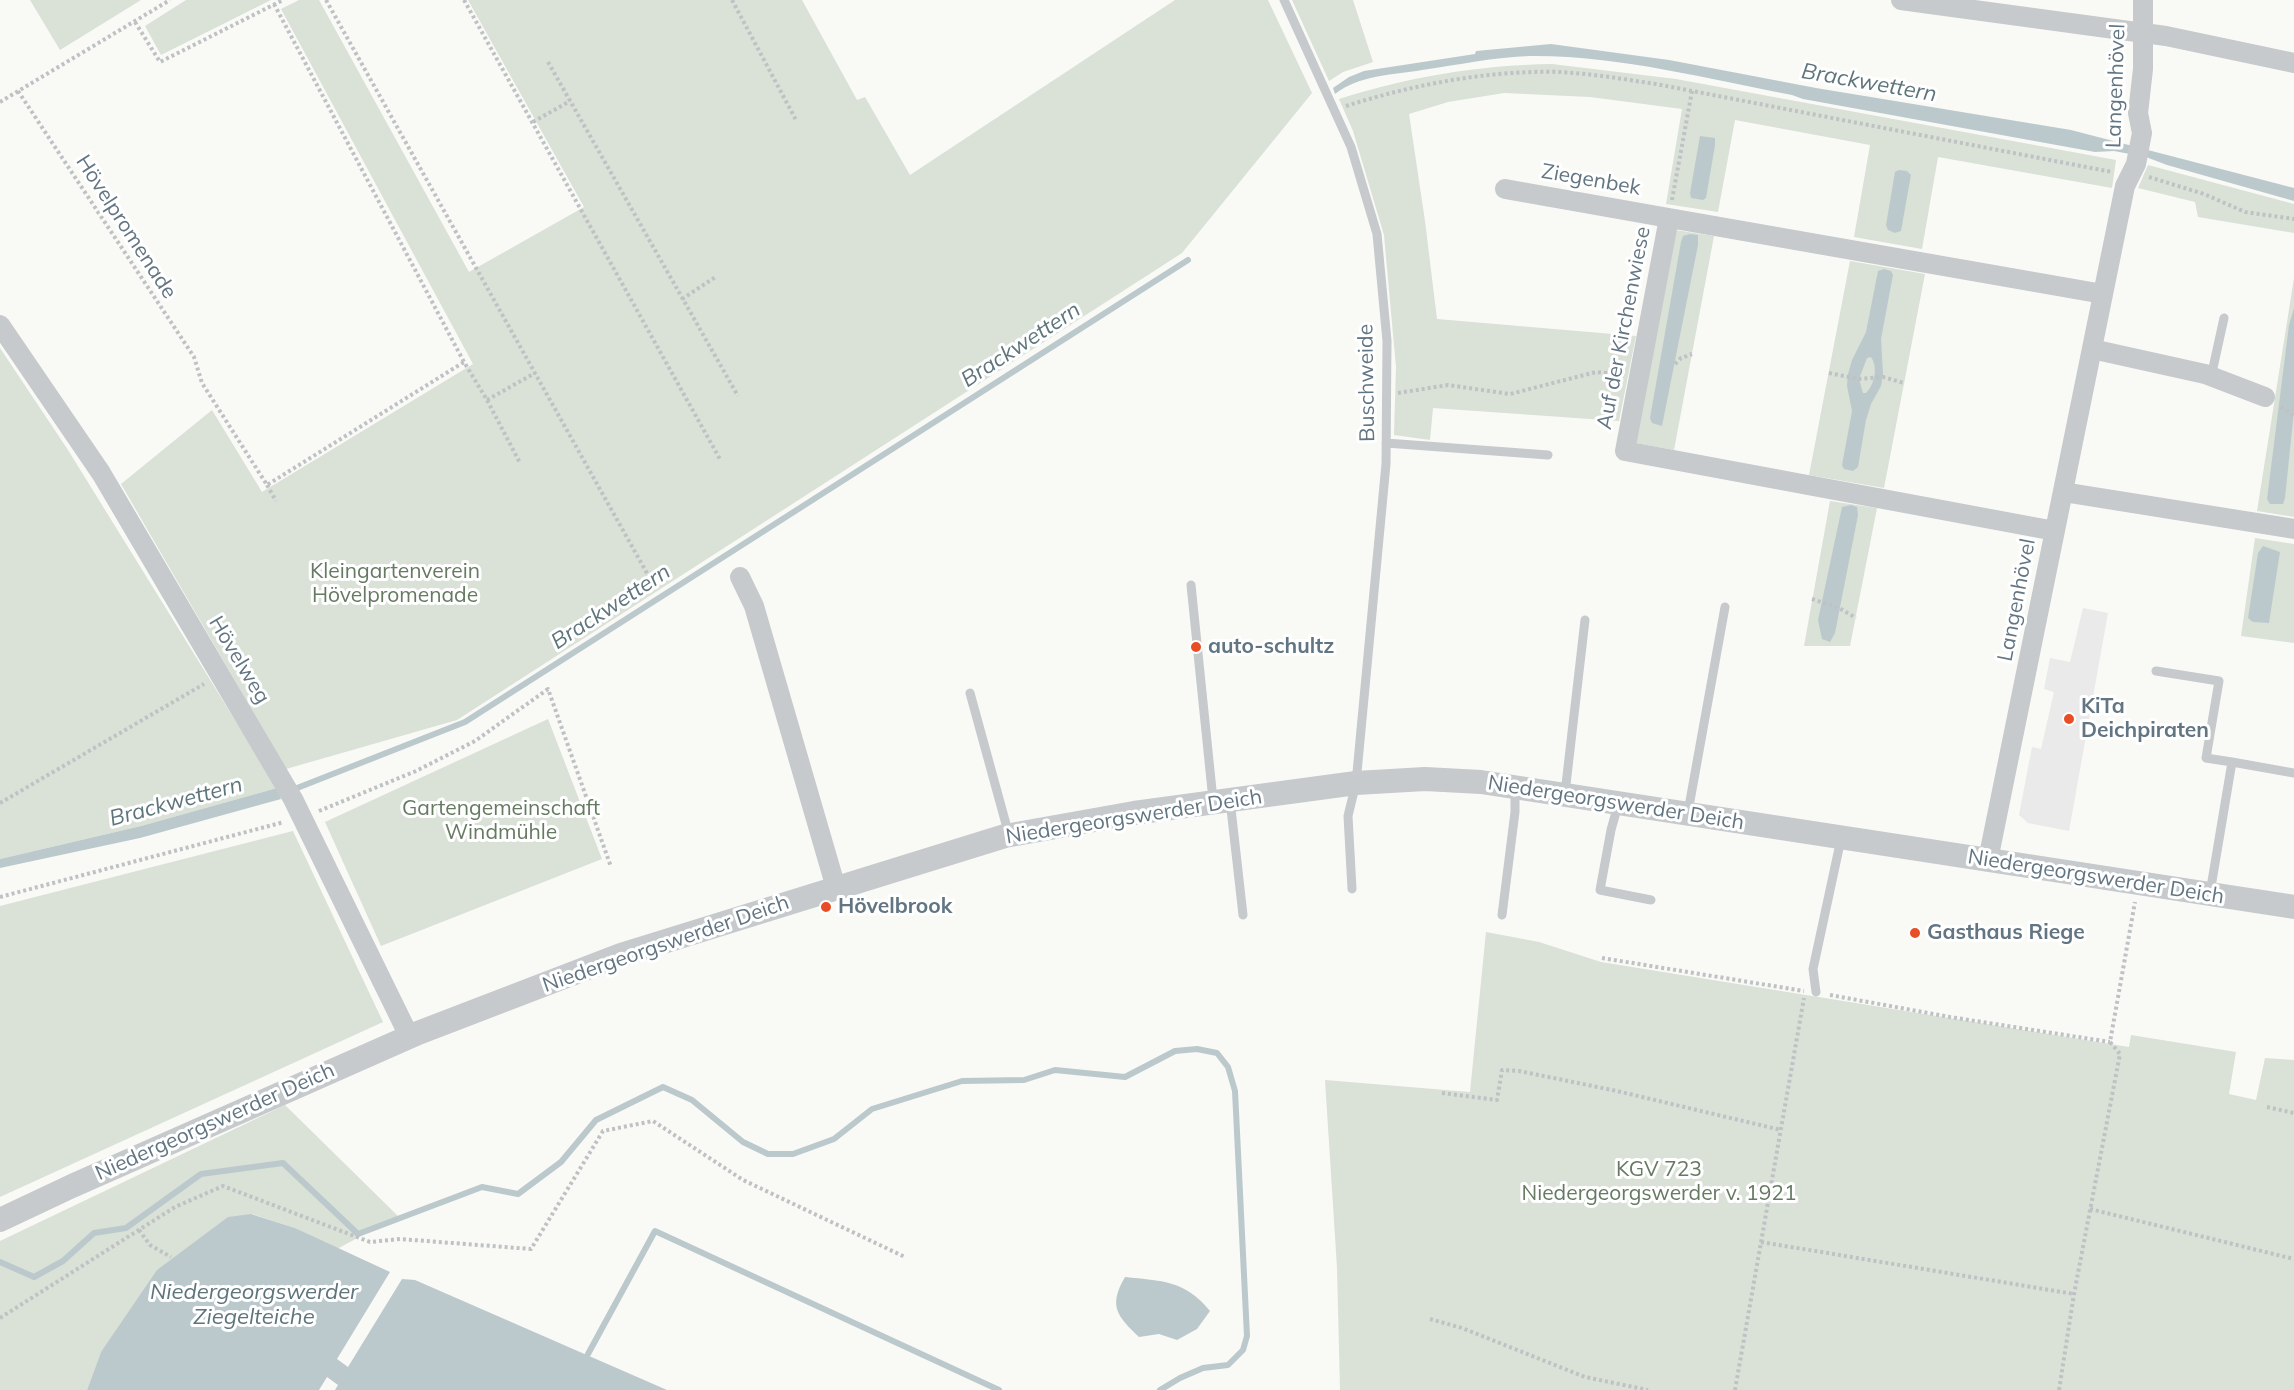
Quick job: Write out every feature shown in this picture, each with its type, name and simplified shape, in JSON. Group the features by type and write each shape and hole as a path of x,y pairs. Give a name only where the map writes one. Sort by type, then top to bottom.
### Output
{"street":[{"path":"1901,0 1946,3 2166,36 2294,63"},
{"name":"Langenhövel","path":"1988,860 2125,186 2133,170 2141,142 2142,134 2138,113 2143,69 2143,0"},
{"name":"Ziegenbek","path":"1505,189 1669,218"},
{"name":"Auf der Kirchenwiese","path":"2055,531 1625,451 1669,218 2103,294"},
{"name":"Hövelweg","path":"0,325 101,473 293,799 409,1036"},
{"path":"2092,349 2211,377 2272,401"},
{"path":"2063,492 2294,530"},
{"path":"740,577 754,606 837,888"},
{"name":"Niedergeorgswerder Deich","path":"0,1220 409,1036 621,955 1009,836 1069,824 1222,801 1356,783 1425,779 1481,782 2294,907"}],"lane":[{"name":"Buschweide","path":"1284,0 1351,147 1377,234 1387,341 1386,443 1356,783 1348,816 1352,889"},
{"path":"2211,377 2224,318"},
{"path":"1386,443 1548,455"},
{"path":"1191,585 1222,801 1243,915"},
{"path":"1688,813 1725,608"},
{"path":"1565,795 1585,620"},
{"path":"2156,671 2218,681 2206,758 2294,773"},
{"path":"970,693 1009,836"},
{"path":"2210,895 2232,762"},
{"path":"1502,915 1515,812 1515,787"},
{"path":"1618,802 1600,890 1651,900"},
{"path":"1816,992 1813,969 1841,837"}],"path":[{"path":"0,102 170,0"},
{"path":"135,21 160,62 283,0"},
{"path":"326,0 648,575"},
{"path":"465,0 721,460"},
{"path":"732,0 796,120"},
{"path":"274,4 520,463"},
{"path":"548,62 738,396"},
{"path":"1335,110 1393,91 1471,78 1533,71 1584,74 1656,84 2016,152 2133,170 2204,194 2245,212 2294,219"},
{"name":"Hövelpromenade","path":"18,91 194,357 202,383 276,501"},
{"path":"1669,218 1692,91"},
{"path":"533,122 570,101"},
{"path":"682,299 717,276"},
{"path":"1675,364 1681,358 1692,354"},
{"path":"267,485 464,362"},
{"path":"1386,395 1448,385 1510,394 1596,372 1639,377"},
{"path":"487,400 535,373"},
{"path":"1829,374 1859,379 1883,377 1904,383"},
{"path":"2272,401 2294,416"},
{"path":"1812,599 1839,608 1856,618"},
{"path":"0,802 220,675"},
{"path":"548,689 611,867"},
{"path":"2110,1042 2137,896"},
{"path":"1602,958 1805,991 1735,1390"},
{"path":"1816,992 1950,1017 2110,1042 2120,1054 2074,1294 2059,1390"},
{"path":"1442,1093 1497,1100 1502,1070 1519,1071 1617,1091 1780,1130"},
{"path":"2267,1107 2294,1113"},
{"path":"0,1318 175,1208 223,1186 370,1242 400,1239 531,1249 603,1131 653,1121 743,1180 905,1257"},
{"path":"2090,1209 2294,1259"},
{"path":"139,1230 150,1245 171,1257"},
{"path":"1761,1242 2074,1294"},
{"path":"1430,1319 1462,1328 1585,1377 1648,1390"}],"shaded area":[{"name":"KiTa Deichpiraten","path":"2083,608 2108,613 2069,831 2028,823 2019,815 2032,747 2041,749 2054,692 2044,689 2050,658 2070,662"}],"green space":[{"path":"30,0 141,0 60,50"},
{"path":"186,0 271,0 161,55 145,26"},
{"name":"Kleingartenverein Hövelpromenade","path":"299,0 319,0 469,272 584,207 468,0 802,0 857,100 865,97 910,175 1175,0 1268,0 1312,93 1182,253 457,720 286,769 121,484 212,410 262,492 473,364 281,9"},
{"path":"1292,0 1353,0 1373,62 1343,72 1329,81"},
{"path":"1552,64 1676,79 2116,160 2112,188 1938,157 1922,249 1854,237 1870,145 1735,120 1718,212 1666,204 1682,109 1590,97 1504,93 1448,102 1409,114 1437,319 1636,336 1619,421 1433,408 1430,440 1394,435 1396,367 1384,235 1353,131 1339,99 1391,84 1444,74 1498,67"},
{"path":"2148,165 2294,204 2294,233 2198,217 2195,202 2138,188"},
{"path":"1675,230 1714,236 1674,450 1636,443"},
{"path":"1850,261 1925,274 1884,488 1809,475"},
{"path":"2294,278 2294,517 2257,511"},
{"path":"0,348 68,450 277,788 141,826 0,859"},
{"path":"1830,501 1877,508 1850,646 1804,646"},
{"path":"2255,538 2294,544 2294,643 2241,636"},
{"name":"Gartengemeinschaft Windmühle","path":"548,719 602,859 381,946 325,822"},
{"path":"293,831 383,1022 0,1197 0,906"},
{"name":"KGV 723 Niedergeorgswerder v. 1921","path":"1486,932 1539,942 1601,962 2129,1047 2131,1035 2236,1052 2229,1094 2256,1100 2265,1058 2294,1060 2294,1390 1340,1390 1337,1268 1325,1080 1470,1092"},
{"path":"285,1105 398,1216 337,1249 295,1228 252,1214 101,1352 87,1390 0,1390 0,1241"}],"water":[{"path":"1551,44 1669,60 1816,88 2071,130 2294,188 2294,201 2146,157 2114,151 2095,152 1803,99 1662,69 1596,59 1530,56 1503,58 1365,79 1335,94 1333,88 1349,77 1364,71 1475,54 1476,51"},
{"path":"1700,136 1715,138 1706,198 1703,200 1691,198 1690,193"},
{"path":"1907,171 1911,175 1901,231 1895,233 1888,230 1886,225 1895,172"},
{"path":"1698,235 1698,245 1662,426 1652,423 1650,418 1681,242 1683,236"},
{"path":"1884,269 1891,271 1893,275 1881,339 1883,374 1881,386 1871,404 1866,420 1858,467 1853,471 1844,469 1842,465 1852,411 1847,386 1848,374 1852,360 1866,332 1878,271","holes":["1871,357 1875,370 1873,380 1866,393 1863,393 1859,379 1867,358"]},
{"path":"2294,308 2294,411 2285,498 2283,504 2270,504 2267,499 2289,325"},
{"path":"1851,505 1857,507 1858,515 1835,633 1830,642 1822,639 1818,620 1842,507"},
{"path":"2263,546 2280,552 2269,623 2253,622 2248,618 2258,553"},
{"path":"277,788 281,799 140,838 0,868 0,859 141,826"},
{"name":"Niedergeorgswerder Ziegelteiche","path":"251,1214 295,1228 390,1272 337,1359 348,1367 402,1279 415,1280 667,1390 335,1390 338,1385 327,1377 319,1390 87,1390 101,1352 157,1270 228,1217"},
{"path":"1125,1277 1162,1281 1182,1288 1201,1301 1210,1311 1197,1329 1177,1340 1159,1334 1139,1337 1125,1323 1117,1310 1117,1296"}],"waterway":[{"name":"Brackwettern","path":"292,790 465,722 1188,260"},
{"path":"0,1262 34,1277 63,1261 94,1233 126,1228 201,1174 283,1163 358,1234 482,1187 518,1194 561,1162 596,1120 663,1087 692,1100 743,1142 768,1154 793,1154 834,1139 872,1109 962,1081 1024,1080 1055,1070 1125,1077 1175,1051 1197,1049 1217,1053 1228,1067 1235,1091 1247,1336 1243,1350 1228,1365 1203,1368 1160,1390"},
{"path":"588,1354 655,1231 999,1390"}],"place":[{"name":"auto-schultz","path":"1196,647"},
{"name":"KiTa Deichpiraten","path":"2069,719"},
{"name":"Hövelbrook","path":"826,907"},
{"name":"Gasthaus Riege","path":"1915,933"}]}
